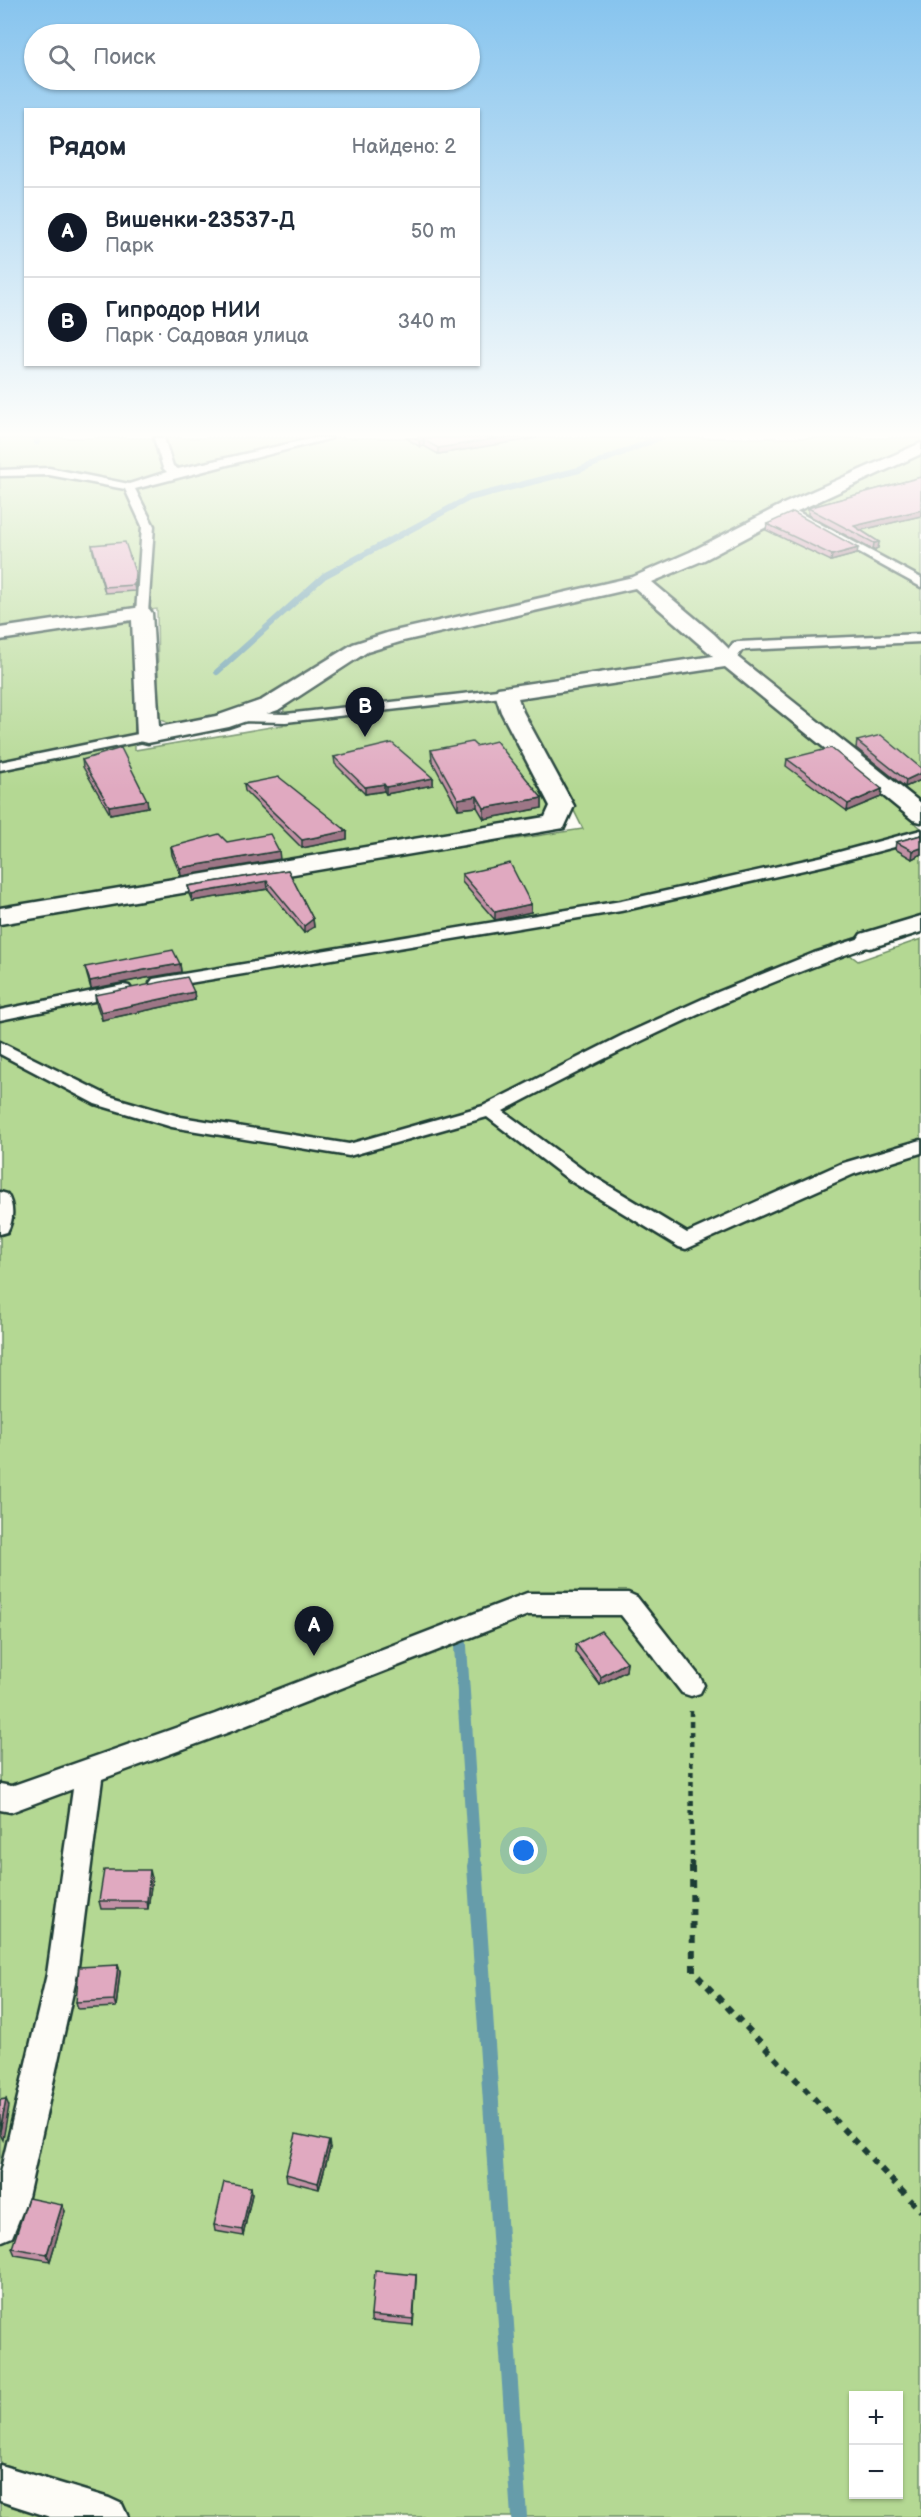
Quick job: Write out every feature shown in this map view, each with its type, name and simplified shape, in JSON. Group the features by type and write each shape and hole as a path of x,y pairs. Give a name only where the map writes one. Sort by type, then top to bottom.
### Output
{"street":[{"path":"0,634 142,613 147,736 220,723 270,705 360,648 397,636 639,581 698,555"},
{"path":"639,581 707,638 729,660 921,815"},
{"path":"0,916 555,823 562,806 512,712 506,693 729,660"},
{"path":"870,940 921,924"}],"lane":[{"path":"142,613 146,555"},
{"path":"871,555 921,583"},
{"path":"729,660 738,646 921,638"},
{"path":"236,717 296,717 506,693"},
{"path":"0,765 147,736"},
{"path":"0,1015 141,987 621,906 826,860 921,835"},
{"path":"0,1047 102,1100 179,1123 348,1150 490,1110 602,1051 704,1003 810,959 870,940"},
{"path":"490,1110 576,1175 686,1242 847,1169 921,1146"},
{"path":"0,1199 3,1205 0,1227"},
{"path":"0,1797 11,1798 222,1723 527,1604 628,1604 691,1684"},
{"path":"0,2225 11,2197 62,1974 89,1771"},
{"path":"0,2483 109,2517"}],"path":[{"path":"691,1684 693,1971 921,2211"}],"green space":[{"path":"0,555 921,555 921,806 743,663 653,582 634,576 357,643 265,701 193,723 169,724 157,717 157,609 0,631"},
{"path":"635,586 716,656 494,693 542,773 549,806 544,820 0,910 0,639 134,622 135,750 283,725 284,707 372,650"},
{"path":"724,666 921,828 921,916 836,944 858,961 921,939 921,2517 0,2517 0,921 206,885 583,829 518,698"}],"building":[{"path":"95,555 129,555 135,572 134,585 104,587"},
{"path":"881,735 921,768 921,773 906,780 857,741"},
{"path":"496,741 542,798 484,808 477,796 458,799 431,750 472,742 476,746"},
{"path":"392,743 433,778 386,787 384,784 365,787 334,757"},
{"path":"121,748 147,800 109,806 82,760"},
{"path":"831,748 882,789 848,804 787,759"},
{"path":"279,777 347,831 302,840 244,784"},
{"path":"219,834 227,842 270,834 279,851 180,868 171,847"},
{"path":"921,835 921,848 913,851 896,842"},
{"path":"510,863 531,904 495,912 462,874"},
{"path":"288,870 313,919 304,926 267,881 191,894 188,886"},
{"path":"173,950 180,964 90,981 85,967"},
{"path":"187,977 194,992 101,1012 95,995"},
{"path":"601,1631 627,1662 601,1677 576,1644"},
{"path":"104,1870 150,1870 147,1901 99,1901"},
{"path":"118,1965 114,2000 76,2002 79,1967"},
{"path":"6,2099 0,2131 0,2100"},
{"path":"296,2134 329,2141 318,2183 286,2174"},
{"path":"224,2182 251,2187 242,2230 214,2225"},
{"path":"28,2198 62,2205 47,2254 12,2248"},
{"path":"375,2271 416,2275 413,2319 371,2315"}],"waterway":[{"path":"217,672 324,576 362,555"},
{"path":"460,1639 475,1867"},
{"path":"475,1866 519,2517"}],"place":[{"name":"Гипродор НИИ","path":"365,737"},
{"name":"Вишенки-23537-Д","path":"314,1656"}]}
